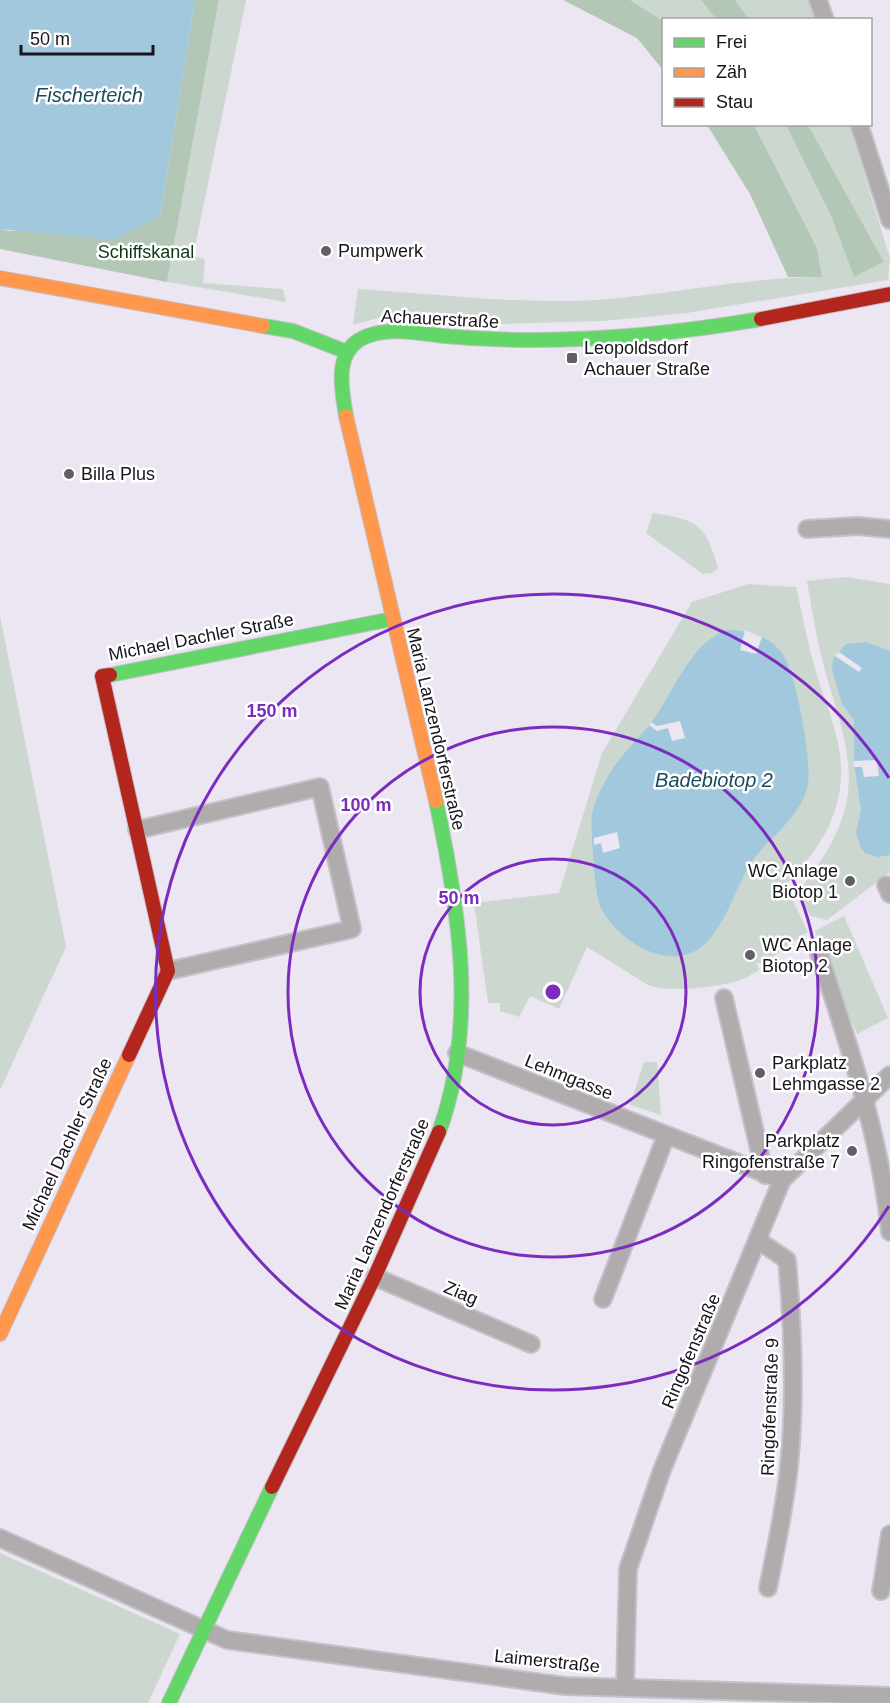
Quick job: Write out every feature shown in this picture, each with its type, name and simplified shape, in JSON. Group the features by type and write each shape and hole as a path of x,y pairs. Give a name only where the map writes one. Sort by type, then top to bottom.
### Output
{"street":[{"path":"818,0 824,18"},
{"path":"860,126 890,220"},
{"path":"0,278 293,332 347,352"},
{"name":"Achauerstraße","path":"347,352 357,341 371,334 387,331 518,341 636,335 817,310 890,294"},
{"name":"Maria Lanzendorferstraße","path":"169,1703 375,1277 448,1106 457,1053 463,992 458,923 436,800 392,619 345,405 343,361 347,352"},
{"path":"807,529 858,526 890,529"},
{"name":"Michael Dachler Straße","path":"0,1334 168,971 102,676 392,619"},
{"path":"136,830 320,787 352,929 168,971"},
{"path":"819,954 866,1098 882,1168 890,1232"},
{"path":"724,998 765,1175"},
{"name":"Lehmgasse","path":"457,1053 782,1180"},
{"name":"Ringofenstraße","path":"625,1687 628,1569 662,1470 759,1241 782,1180 890,1075"},
{"path":"603,1299 666,1136"},
{"name":"Ringofenstraße 9","path":"759,1241 787,1260 792,1326 793,1403 789,1467 768,1588"},
{"name":"Ziag","path":"375,1277 531,1344"},
{"path":"881,1591 890,1534"},
{"path":"0,1538 204,1630"},
{"name":"Laimerstraße","path":"204,1630 227,1640 565,1686 890,1696"}],"shaded area":[{"path":"219,0 246,0 193,256 205,259 203,283 283,289 286,302 167,282"},
{"path":"630,0 701,0 715,18 662,18 662,20"},
{"path":"735,0 810,0 816,18 748,18"},
{"path":"755,126 786,126 831,216 854,277 884,262 809,126 849,126 890,258 888,280 687,313 603,321 465,325 382,317 353,325 358,289 505,300 554,301 621,298 755,281 822,277 817,248"},
{"path":"653,513 680,518 697,526 709,541 718,568 712,573 703,574 646,533"},
{"path":"847,577 890,584 890,872 827,920 810,916 800,893 806,880 834,839 844,813 848,794 848,758 822,660 807,581"},
{"path":"748,584 796,587 813,662 838,743 841,765 840,786 830,824 809,858 781,890 782,896 793,901 808,932 764,963 757,963 759,970 743,979 692,988 667,989 648,985 587,947 559,1009 530,996 519,1017 500,1011 500,1003 488,1003 474,903 559,893 602,753 692,602"},
{"path":"0,615 66,947 0,1090"},
{"path":"844,916 888,1018 857,1034 815,931"},
{"path":"644,1062 657,1062 661,1115 630,1105"},
{"path":"0,1553 180,1634 148,1703 0,1703"}],"green space":[{"name":"Schiffskanal","path":"195,0 219,0 167,282 0,249 0,229 11,231 160,216"},
{"path":"563,0 630,0 662,20 662,69 637,38"},
{"path":"701,0 735,0 748,18 715,18"},
{"path":"708,126 755,126 817,248 822,277 788,277 750,194"},
{"path":"786,126 809,126 884,262 854,277 831,216"}],"water":[{"name":"Fischerteich","path":"0,0 195,0 160,216 114,240 0,229"},
{"name":"Badebiotop 2","path":"726,630 757,635 771,642 782,653 793,679 806,741 809,778 807,789 798,809 755,857 718,928 706,943 692,953 674,956 651,952 622,934 601,908 594,862 593,809 613,768 653,720 692,657 713,637"},
{"path":"866,642 890,651 890,855 877,857 865,853 856,833 861,810 854,764 854,720 842,704 832,670 833,659 846,644"}],"pier":[{"path":"745,630 762,637 756,654 740,650"},
{"path":"839,652 862,668 859,672 835,656"},
{"path":"680,721 685,738 672,741 668,728 657,731 649,725 651,722 657,726"},
{"path":"877,760 879,776 864,777 862,767 854,767 854,761"},
{"path":"617,832 620,848 603,853 601,843 594,845 594,838"}],"traffic: fast":[{"path":"346,416 342,385 343,364 351,347 369,335 401,331 484,339 563,340 682,331 761,319"},
{"path":"263,326 293,331 347,352"},
{"path":"110,675 392,619"},
{"path":"436,801 452,883 461,967 458,1050 451,1091 439,1132"},
{"path":"169,1703 272,1487"}],"traffic: slow":[{"path":"0,278 263,326"},
{"path":"346,416 436,801"},
{"path":"0,1334 129,1055"}],"traffic: jam":[{"path":"761,319 890,294"},
{"path":"110,675 102,676 168,971 129,1055"},
{"path":"272,1487 375,1276 439,1132"}],"place":[{"name":"Pumpwerk","path":"326,251"},
{"name":"Leopoldsdorf Achauer Straße","path":"572,358"},
{"name":"Billa Plus","path":"69,474"},
{"name":"WC Anlage Biotop 1","path":"850,881"},
{"name":"WC Anlage Biotop 2","path":"750,955"},
{"name":"Parkplatz Lehmgasse 2","path":"760,1073"},
{"name":"Parkplatz Ringofenstraße 7","path":"852,1151"}]}
